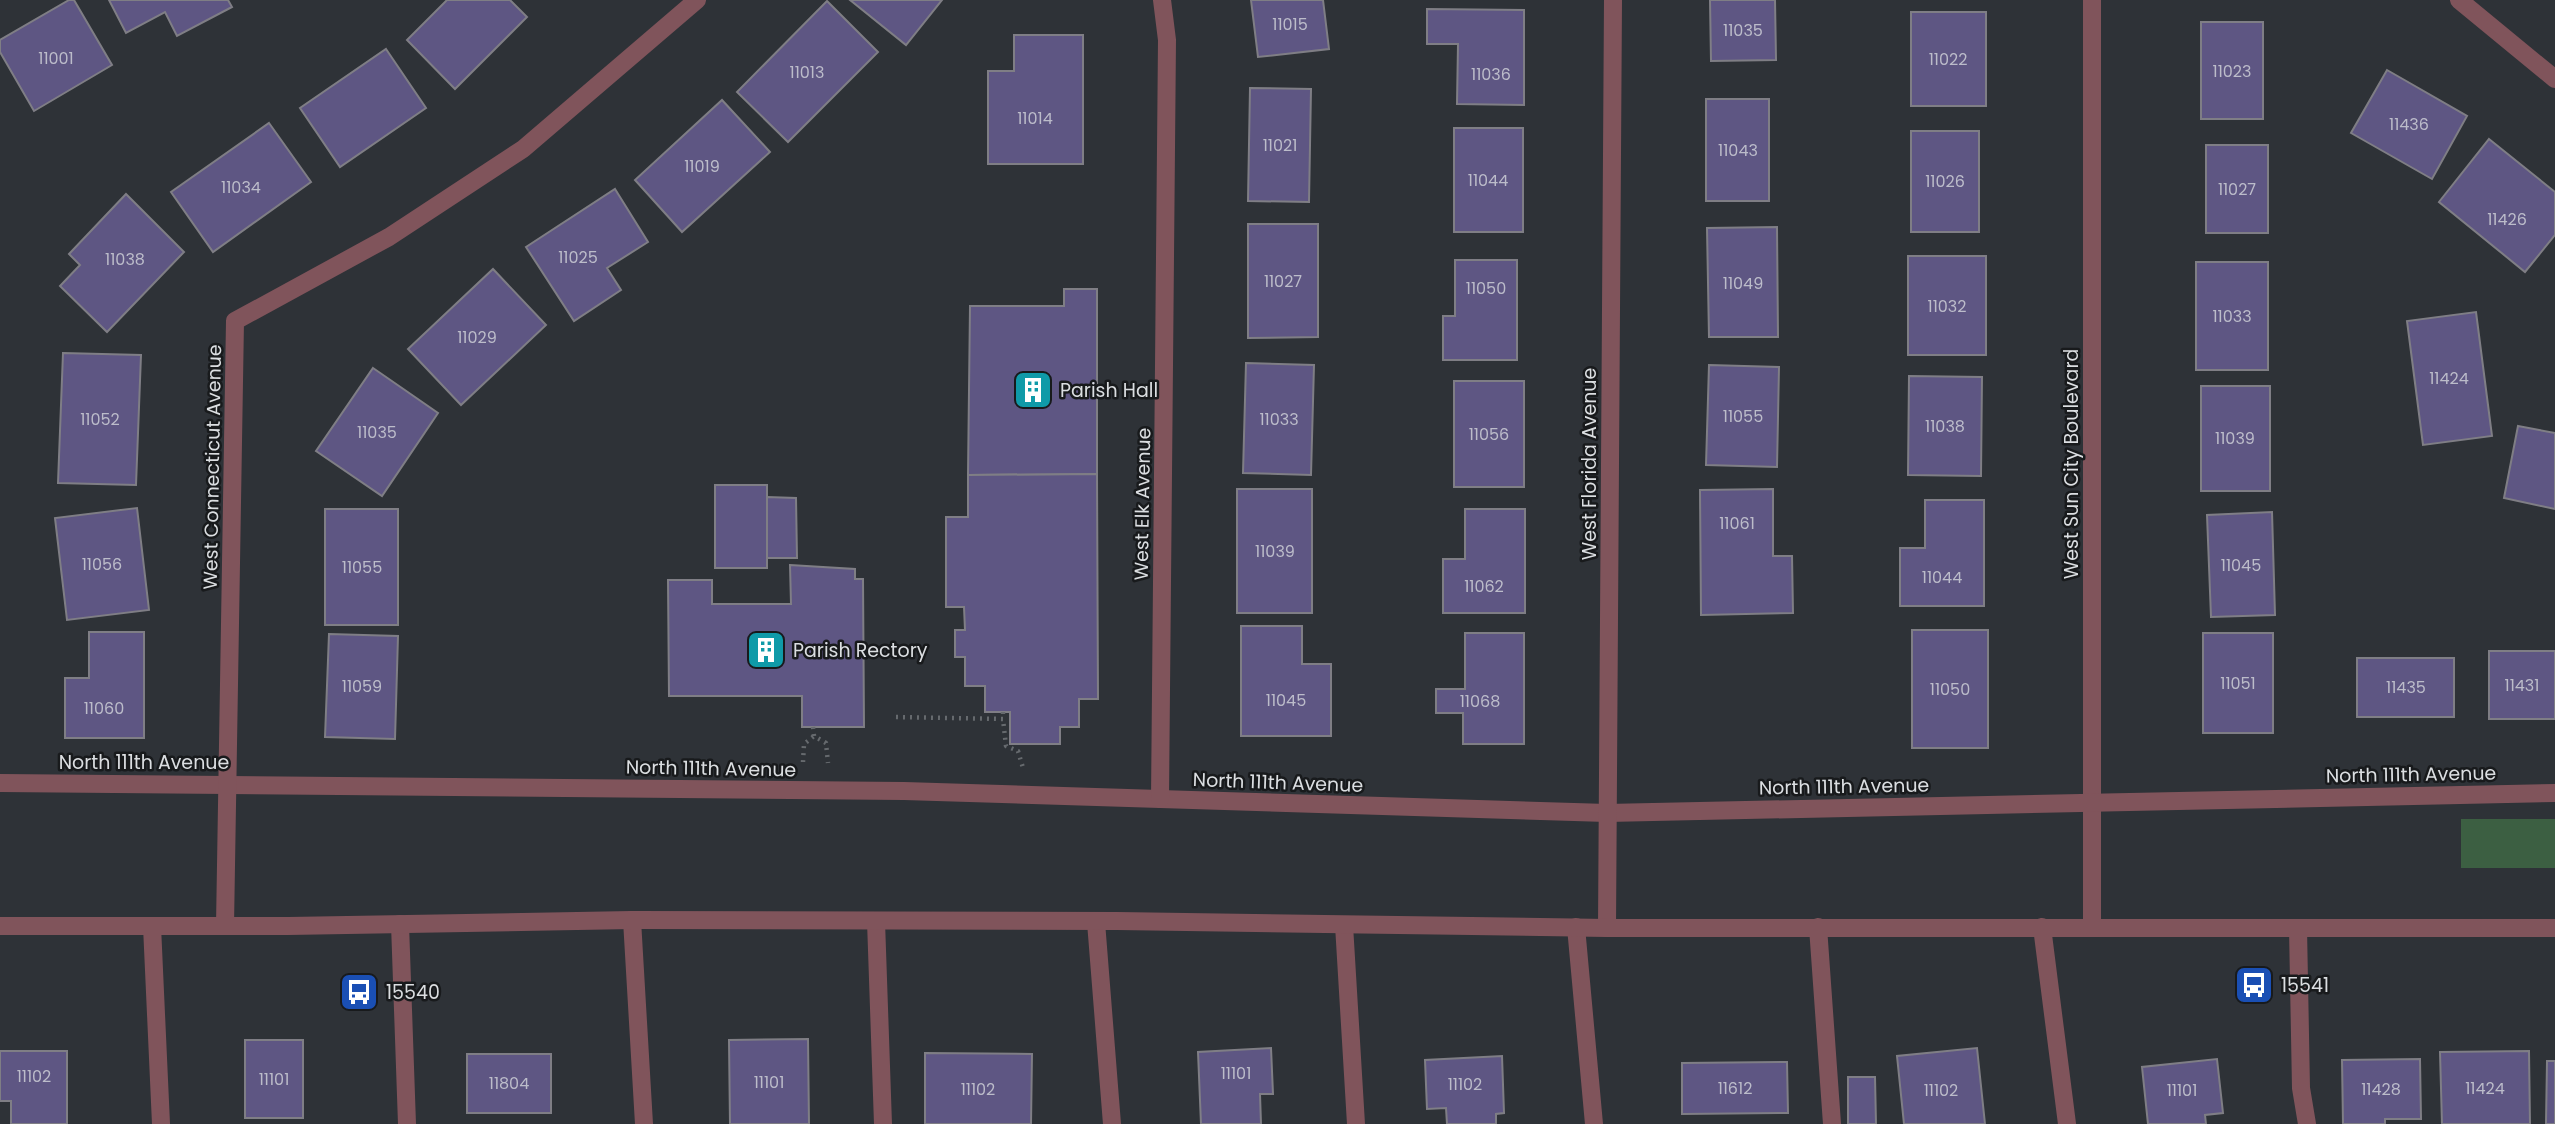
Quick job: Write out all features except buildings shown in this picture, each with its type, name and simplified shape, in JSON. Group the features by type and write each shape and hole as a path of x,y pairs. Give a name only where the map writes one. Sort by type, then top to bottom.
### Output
{"street":[{"name":"West Connecticut Avenue","path":"225,926 235,321 389,237 523,149 697,0"},
{"name":"West Elk Avenue","path":"1160,799 1167,40 1162,0"},
{"name":"West Florida Avenue","path":"1607,928 1613,0"},
{"name":"West Sun City Boulevard","path":"2092,0 2092,928"},
{"path":"2459,0 2555,79"},
{"name":"North 111th Avenue","path":"0,783 904,791 1607,813 2555,793"},
{"path":"632,920 645,1124"},
{"path":"0,926 225,926 632,920 1607,928 2555,928"},
{"path":"876,921 883,1124"},
{"path":"1096,922 1112,1124"},
{"path":"400,924 407,1124"},
{"path":"1344,925 1356,1124"},
{"path":"152,926 162,1124"},
{"path":"1576,927 1594,1124"},
{"path":"1818,927 1832,1124"},
{"path":"2042,927 2067,1124"},
{"path":"2298,928 2301,1088 2307,1124"}],"path":[{"path":"1003,712 1004,741 1006,746 1018,751 1023,769"},
{"path":"896,717 1003,719"},
{"path":"813,727 814,736"},
{"path":"803,763 804,744 814,736"},
{"path":"814,736 826,743 828,763"}],"green space":[{"path":"2461,819 2555,819 2555,868 2461,868"}],"place":[{"name":"Parish Hall","path":"1033,390"},
{"name":"Parish Rectory","path":"766,650"},
{"name":"15541","path":"2254,985"},
{"name":"15540","path":"359,992"}]}
